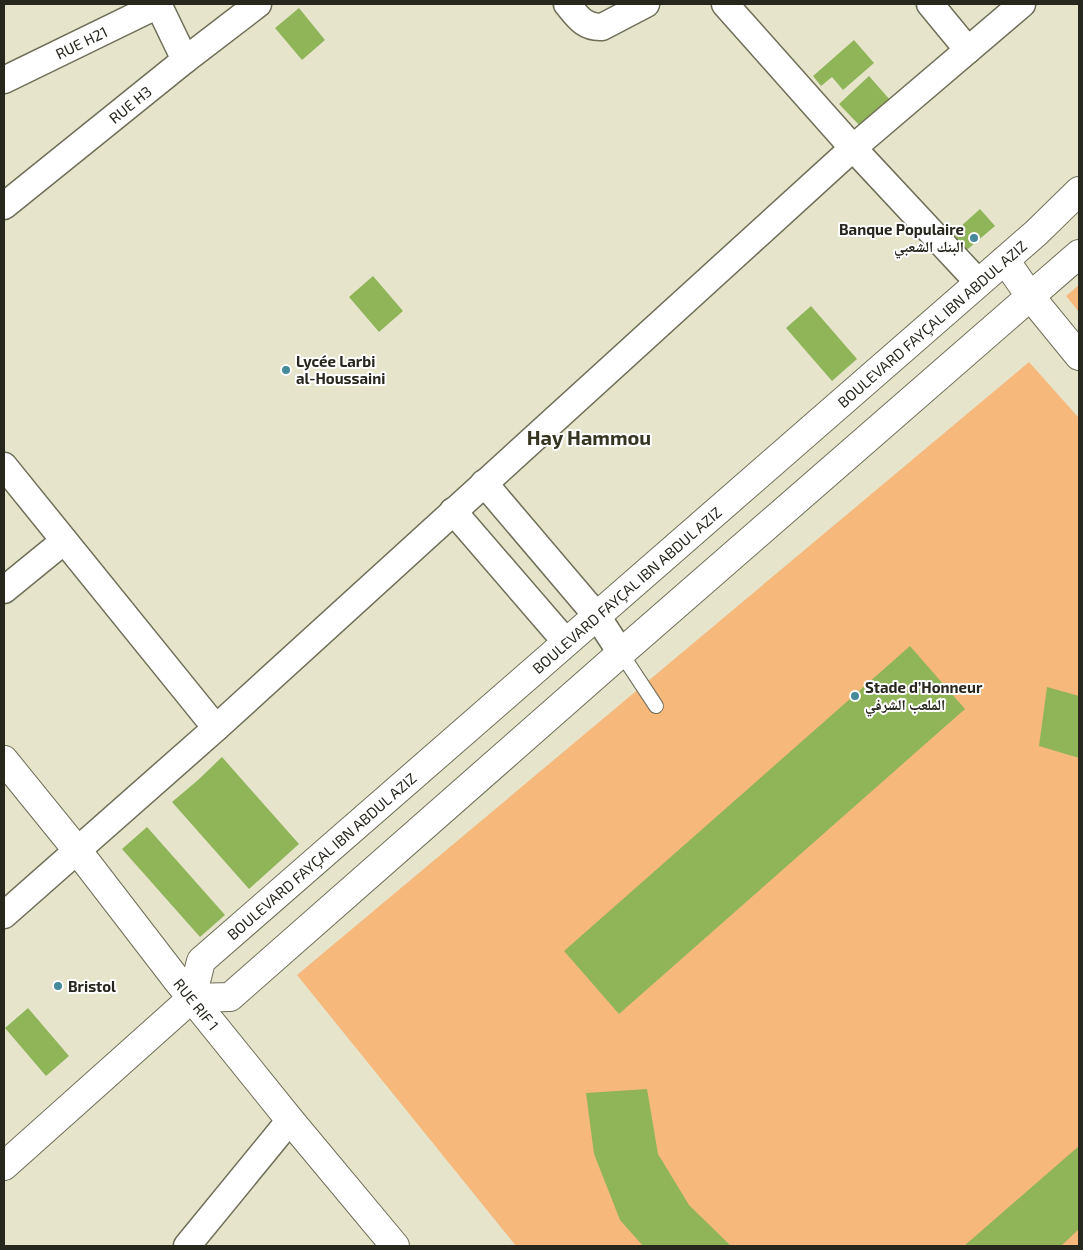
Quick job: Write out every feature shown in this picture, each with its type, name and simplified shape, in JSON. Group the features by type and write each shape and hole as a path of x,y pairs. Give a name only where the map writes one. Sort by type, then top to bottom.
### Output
{"main road":[{"name":"BOULEVARD FAYÇAL IBN ABDUL AZIZ","path":"192,998 201,960 1036,233 1079,191"},
{"path":"4,1166 192,998 230,997 1079,254"},
{"path":"1005,260 1030,296 1079,356"},
{"name":"RUE RIF 1","path":"4,760 78,850 192,998 290,1120 395,1246"}],"street":[{"path":"158,4 185,60"},
{"name":"RUE H21","path":"4,80 158,4"},
{"name":"RUE H3","path":"4,206 185,60 258,4"},
{"path":"567,4 578,19 594,28 602,27 646,4"},
{"path":"725,4 853,148 978,282"},
{"path":"930,4 968,50"},
{"path":"4,915 216,728 853,148 1022,4"},
{"path":"4,466 216,728"},
{"path":"484,483 597,616 621,653"},
{"path":"453,511 566,642"},
{"path":"4,590 64,541"},
{"path":"187,1246 290,1120"}],"lane":[{"path":"621,653 656,706"}],"shaded area":[{"path":"1079,285 1079,312 1066,296"},
{"name":"Stade d’Honneur الملعب الشرفي","path":"1029,362 1079,418 1079,1246 516,1246 297,975"}],"building":[{"path":"299,8 325,40 302,60 275,28"},
{"path":"854,40 874,63 843,90 832,77 821,86 813,76"},
{"path":"869,76 891,101 862,128 839,104"},
{"path":"980,209 995,226 962,254 948,238"},
{"path":"373,276 403,311 379,332 349,297"},
{"path":"811,306 857,359 832,381 786,328"},
{"path":"910,646 965,709 619,1014 564,951"},
{"path":"1047,687 1079,696 1079,758 1039,746"},
{"path":"222,757 299,844 249,889 172,802"},
{"path":"147,827 225,915 200,937 122,849"},
{"path":"28,1008 69,1056 46,1076 5,1028"},
{"path":"647,1089 658,1154 689,1205 731,1246 643,1246 620,1220 594,1154 586,1093"},
{"path":"1079,1146 1079,1229 1061,1246 964,1246"}],"place":[{"name":"Banque Populaire البنك الشعبي","path":"974,238"},
{"name":"Lycée Larbi al-Houssaini","path":"286,370"},
{"name":"Stade d’Honneur الملعب الشرفي","path":"855,696"},
{"name":"Bristol","path":"58,986"}],"district":[{"name":"Hay Hammou","path":"589,437"}]}
